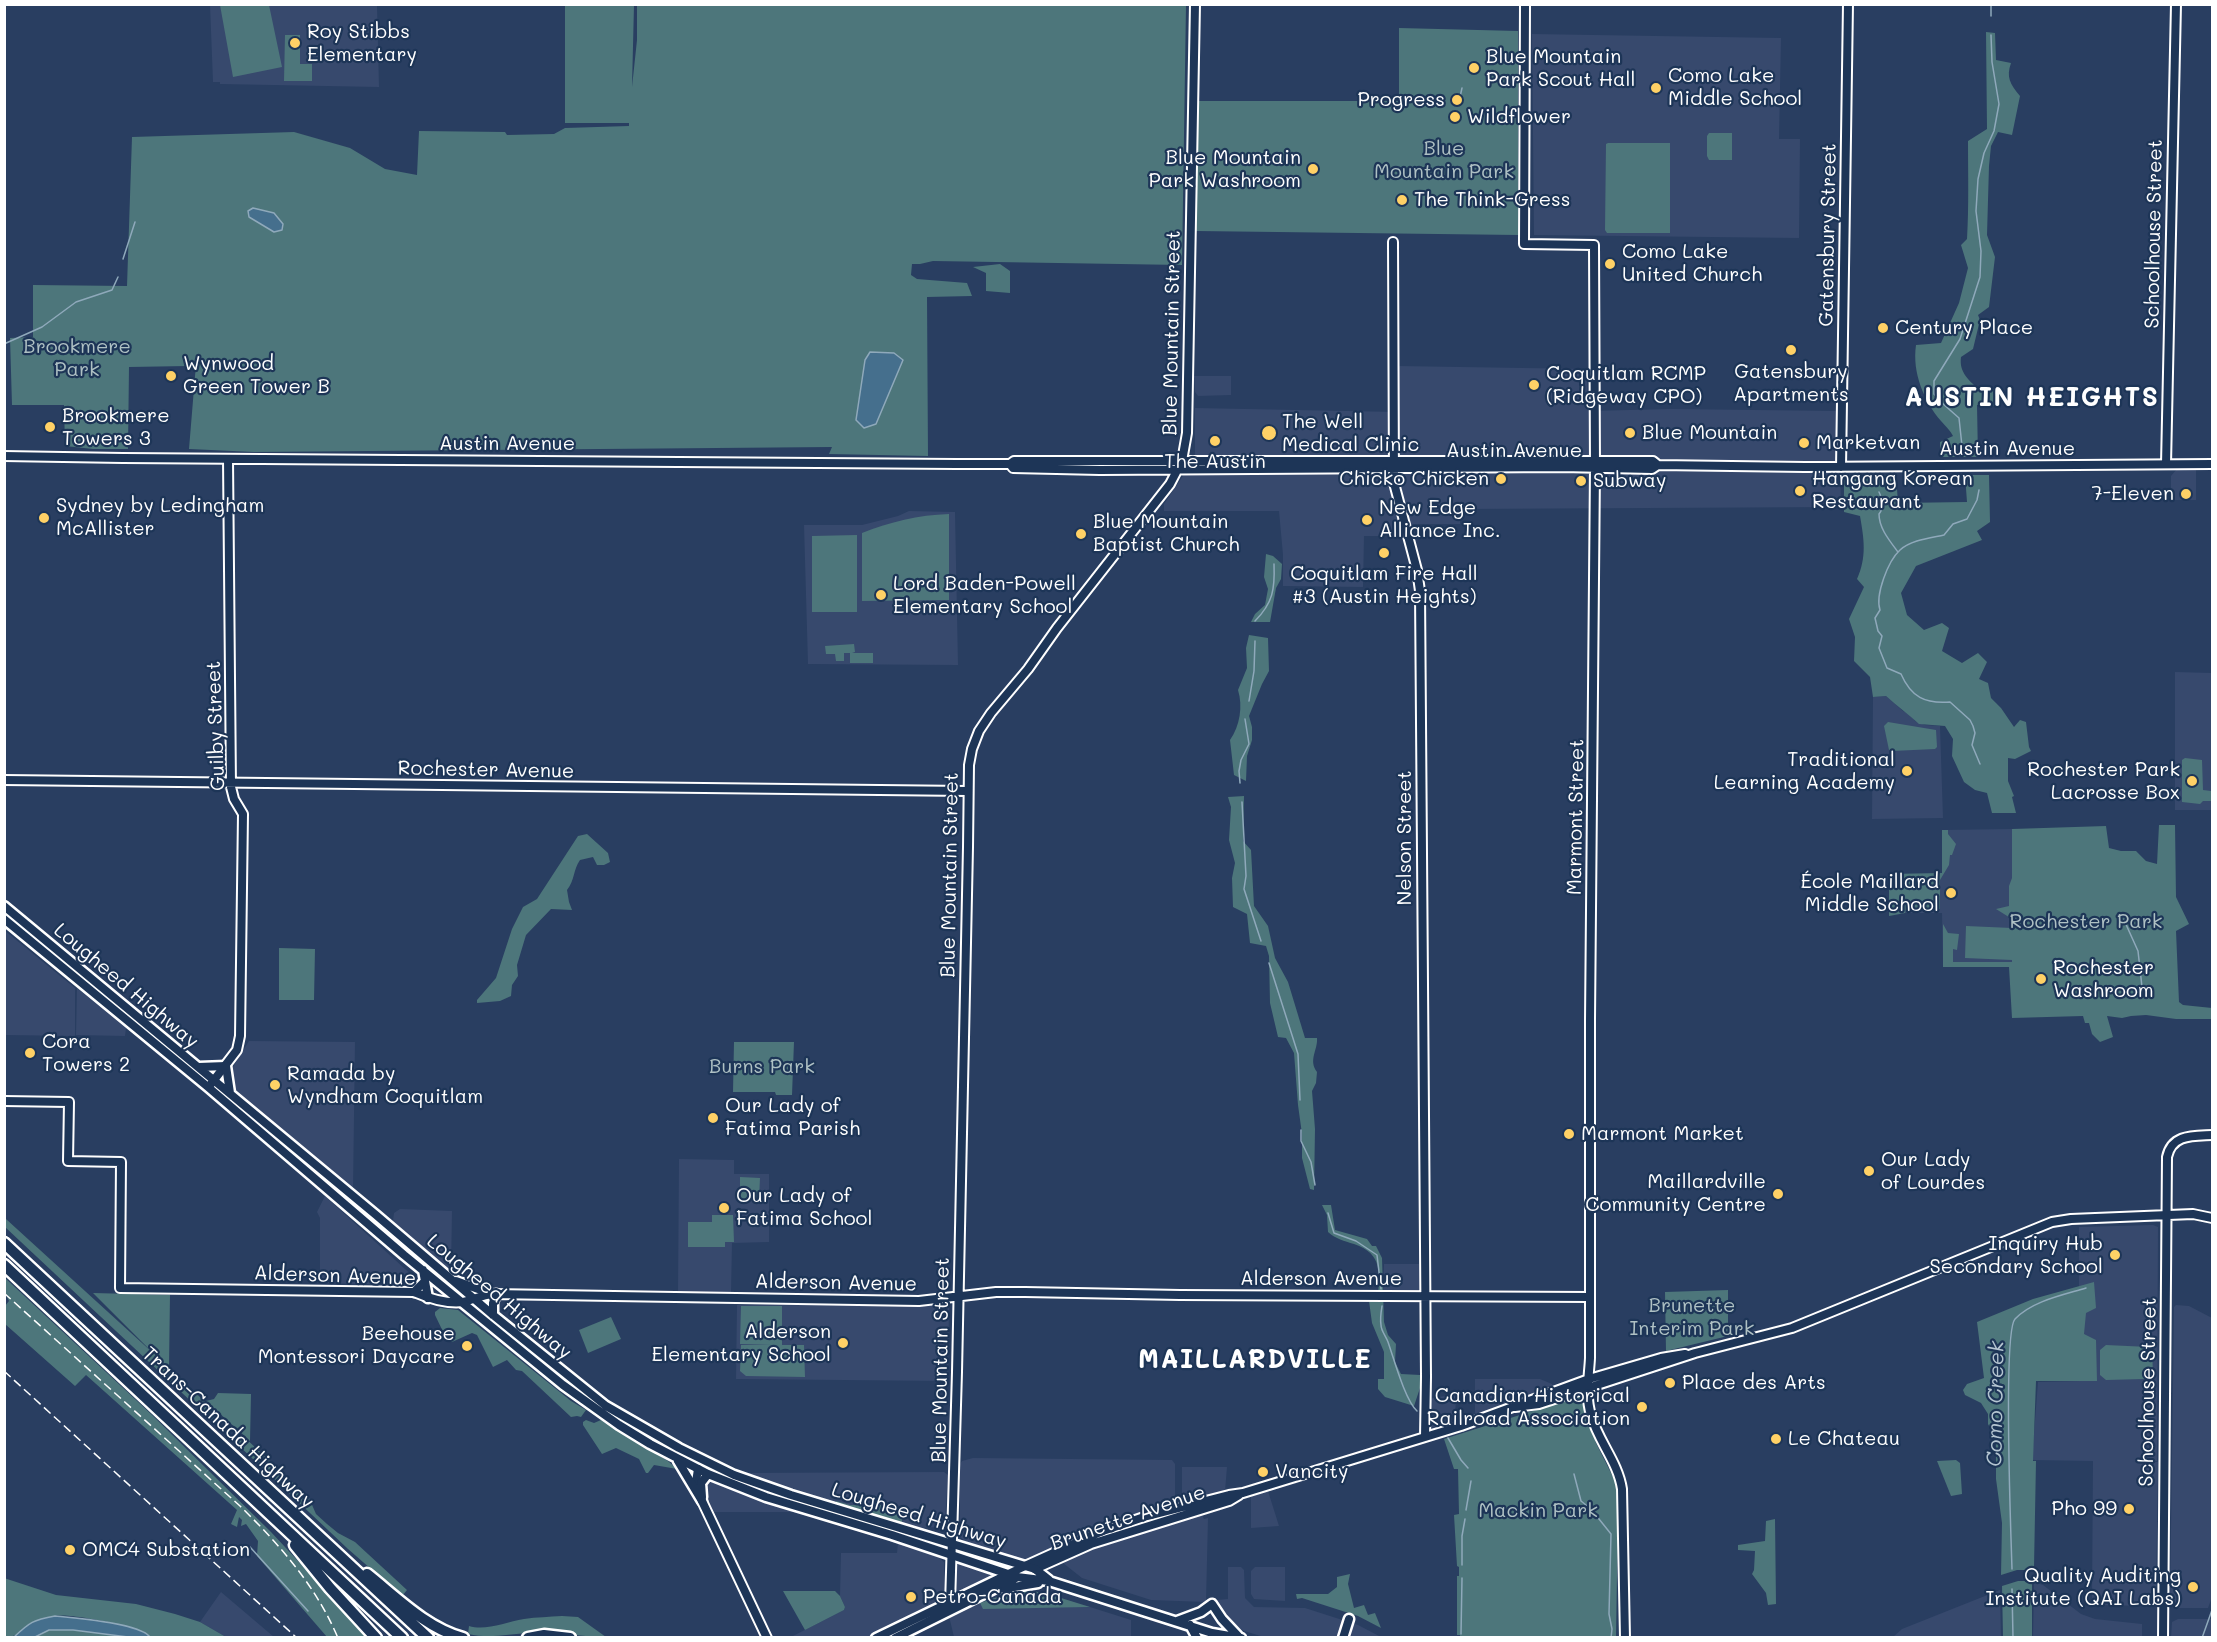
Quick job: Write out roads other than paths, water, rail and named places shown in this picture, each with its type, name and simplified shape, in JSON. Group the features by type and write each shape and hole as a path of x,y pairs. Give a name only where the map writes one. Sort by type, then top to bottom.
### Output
{"highway":[{"name":"Trans-Canada Highway","path":"4,1243 428,1638"},
{"name":"Trans-Canada Highway","path":"4,1265 402,1638"},
{"path":"266,1510 330,1588 376,1638"},
{"path":"310,1529 424,1619 447,1632 464,1638"},
{"path":"528,1638 552,1635 570,1638"}],"main road":[{"name":"Blue Mountain Street","path":"950,1610 959,1297 968,847 967,791 970,758 985,721 1028,669 1057,628 1164,492 1181,465 1187,433 1195,4"},
{"name":"Marmont Street","path":"1525,4 1524,244 1594,245 1595,464 1588,1404 1593,1423 1616,1466 1622,1489 1625,1638"},
{"name":"Gatensbury Street","path":"1840,467 1848,4"},
{"name":"Schoolhouse Street","path":"2166,464 2176,4"},
{"name":"Nelson Street","path":"1393,242 1395,492 1420,591 1425,1437"},
{"name":"Austin Avenue","path":"4,456 1010,464 1013,468 1064,469 1278,460 1394,465"},
{"name":"Guilby Street","path":"208,1087 237,1050 240,1036 243,814 234,798 231,783 228,459"},
{"path":"1273,468 1278,460"},
{"name":"Austin Avenue","path":"1181,465 1273,468 1595,464 1653,461 1659,465 1840,467 2212,464"},
{"name":"Rochester Avenue","path":"4,780 967,791"},
{"name":"Lougheed Highway","path":"4,906 493,1315 606,1406 693,1456 770,1488 1035,1569 1049,1581"},
{"name":"Lougheed Highway","path":"4,919 54,957 423,1270 591,1406 627,1430 708,1474 766,1497 1017,1577 1049,1581 1215,1635 1240,1637"},
{"path":"199,1067 226,1066 230,1093"},
{"name":"Alderson Avenue","path":"4,1101 69,1102 68,1161 121,1162 120,1288 414,1292 428,1298 463,1302 494,1294 919,1301 996,1292 1590,1297"},
{"name":"Schoolhouse Street","path":"2163,1638 2167,1157 2170,1147 2184,1137 2212,1135"},
{"name":"Brunette Avenue","path":"876,1638 950,1600 1105,1530 1179,1508 1243,1493 1515,1407 1539,1404 1661,1358 1695,1353 1792,1328 2052,1222 2071,1219 2193,1214 2212,1218"},
{"path":"423,1270 428,1298"},
{"path":"451,1280 494,1294 493,1315"},
{"path":"414,1292 424,1282"},
{"path":"674,1456 702,1501 767,1638"},
{"path":"693,1456 699,1466 696,1482 702,1501"},
{"path":"702,1501 701,1483 708,1474"},
{"name":"Brunette Avenue","path":"895,1638 994,1588 1091,1544 1229,1501 1243,1493"},
{"path":"994,1588 1049,1581"},
{"path":"1177,1621 1201,1612 1212,1604 1222,1619 1240,1637"},
{"path":"1343,1638 1349,1619"},
{"path":"1190,1626 1197,1638"}],"waterway":[{"name":"Como Creek","path":"1991,4 1991,16"},
{"name":"Como Creek","path":"1962,446 1959,418 1934,394 1934,381 1960,339 1980,277 1981,251 1976,211 1978,179 1984,153 1994,131 1999,104 1992,62 1991,35"},
{"path":"1460,97 1462,88"},
{"path":"123,259 135,222"},
{"path":"4,344 42,327 76,302 112,290 118,277"},
{"name":"Como Creek","path":"1979,490 1977,500 1967,519 1953,524 1944,535 1910,544 1895,555 1881,587 1880,610 1875,618 1878,631 1882,636 1879,648 1887,668 1901,674 1909,688 1920,697 1933,702 1950,702 1970,720 1975,733 1972,745 1980,764"},
{"path":"1879,492 1883,503 1879,514 1881,524 1898,552"},
{"path":"1255,621 1266,608 1272,595 1274,564"},
{"path":"1249,701 1254,671 1255,641"},
{"path":"1240,783 1241,760 1249,744 1245,719"},
{"path":"1242,802 1246,876 1244,889 1261,941"},
{"name":"Como Creek","path":"2124,920 2138,951 2142,987"},
{"path":"1269,963 1298,1054 1300,1100"},
{"path":"1301,1130 1301,1141 1311,1162 1315,1185"},
{"path":"1328,1213 1334,1233 1356,1241 1377,1255 1381,1289"},
{"name":"Como Creek","path":"2012,1569 2009,1479 2011,1332 2015,1319 2030,1308 2048,1299 2086,1288"},
{"path":"1382,1306 1382,1329 1404,1389 1417,1411"},
{"path":"1448,1438 1468,1468"},
{"path":"1574,1474 1581,1501 1591,1509 1611,1534 1609,1614 1611,1638"},
{"path":"1466,1510 1471,1481"},
{"path":"1462,1565 1462,1536 1465,1519"},
{"path":"250,1547 308,1611"},
{"path":"1461,1634 1462,1578"},
{"name":"Como Creek","path":"2012,1589 2013,1638"},
{"path":"2202,1638 2212,1610"}],"railway":[{"path":"4,1293 255,1521 296,1567 319,1601 338,1638"},
{"path":"4,1371 297,1638"}],"place":[{"name":"Roy Stibbs Elementary","path":"295,43"},
{"name":"Blue Mountain Park Scout Hall","path":"1474,68"},
{"name":"Como Lake Middle School","path":"1656,88"},
{"name":"Progress","path":"1457,100"},
{"name":"Wildflower","path":"1455,117"},
{"name":"Blue Mountain Park Washroom","path":"1313,169"},
{"name":"The Think-Gress","path":"1402,200"},
{"name":"Como Lake United Church","path":"1610,264"},
{"name":"Century Place","path":"1883,328"},
{"name":"Gatensbury Apartments","path":"1791,350"},
{"name":"Wynwood Green Tower B","path":"171,376"},
{"name":"Coquitlam RCMP (Ridgeway CPO)","path":"1534,385"},
{"name":"Brookmere Towers 3","path":"50,427"},
{"name":"The Well Medical Clinic","path":"1269,433"},
{"name":"Blue Mountain","path":"1630,433"},
{"name":"The Austin","path":"1215,441"},
{"name":"Marketvan","path":"1804,443"},
{"name":"Chicko Chicken","path":"1501,479"},
{"name":"Subway","path":"1581,481"},
{"name":"Hangang Korean Restaurant","path":"1800,491"},
{"name":"7-Eleven","path":"2186,494"},
{"name":"Sydney by Ledingham McAllister","path":"44,518"},
{"name":"New Edge Alliance Inc.","path":"1367,520"},
{"name":"Blue Mountain Baptist Church","path":"1081,534"},
{"name":"Coquitlam Fire Hall #3 (Austin Heights)","path":"1384,553"},
{"name":"Lord Baden-Powell Elementary School","path":"881,595"},
{"name":"Traditional Learning Academy","path":"1907,771"},
{"name":"Rochester Park Lacrosse Box","path":"2192,781"},
{"name":"École Maillard Middle School","path":"1951,893"},
{"name":"Rochester Washroom","path":"2041,979"},
{"name":"Cora Towers 2","path":"30,1053"},
{"name":"Ramada by Wyndham Coquitlam","path":"275,1085"},
{"name":"Our Lady of Fatima Parish","path":"713,1118"},
{"name":"Marmont Market","path":"1569,1134"},
{"name":"Our Lady of Lourdes","path":"1869,1171"},
{"name":"Maillardville Community Centre","path":"1778,1194"},
{"name":"Our Lady of Fatima School","path":"724,1208"},
{"name":"Inquiry Hub Secondary School","path":"2115,1255"},
{"name":"Alderson Elementary School","path":"843,1343"},
{"name":"Beehouse Montessori Daycare","path":"467,1346"},
{"name":"Place des Arts","path":"1670,1383"},
{"name":"Canadian Historical Railroad Association","path":"1642,1407"},
{"name":"Le Chateau","path":"1776,1439"},
{"name":"Vancity","path":"1263,1472"},
{"name":"Pho 99","path":"2129,1509"},
{"name":"OMC4 Substation","path":"70,1550"},
{"name":"Quality Auditing Institute (QAI Labs)","path":"2193,1587"},
{"name":"Petro-Canada","path":"911,1597"}],"district":[{"name":"AUSTIN HEIGHTS","path":"2032,398"},
{"name":"MAILLARDVILLE","path":"1255,1360"}],"park label":[{"name":"Blue Mountain Park","path":"1444,160"},
{"name":"Brookmere Park","path":"77,358"},
{"name":"Rochester Park","path":"2086,922"},
{"name":"Burns Park","path":"762,1067"},
{"name":"Brunette Interim Park","path":"1692,1318"},
{"name":"Mackin Park","path":"1538,1511"}]}
